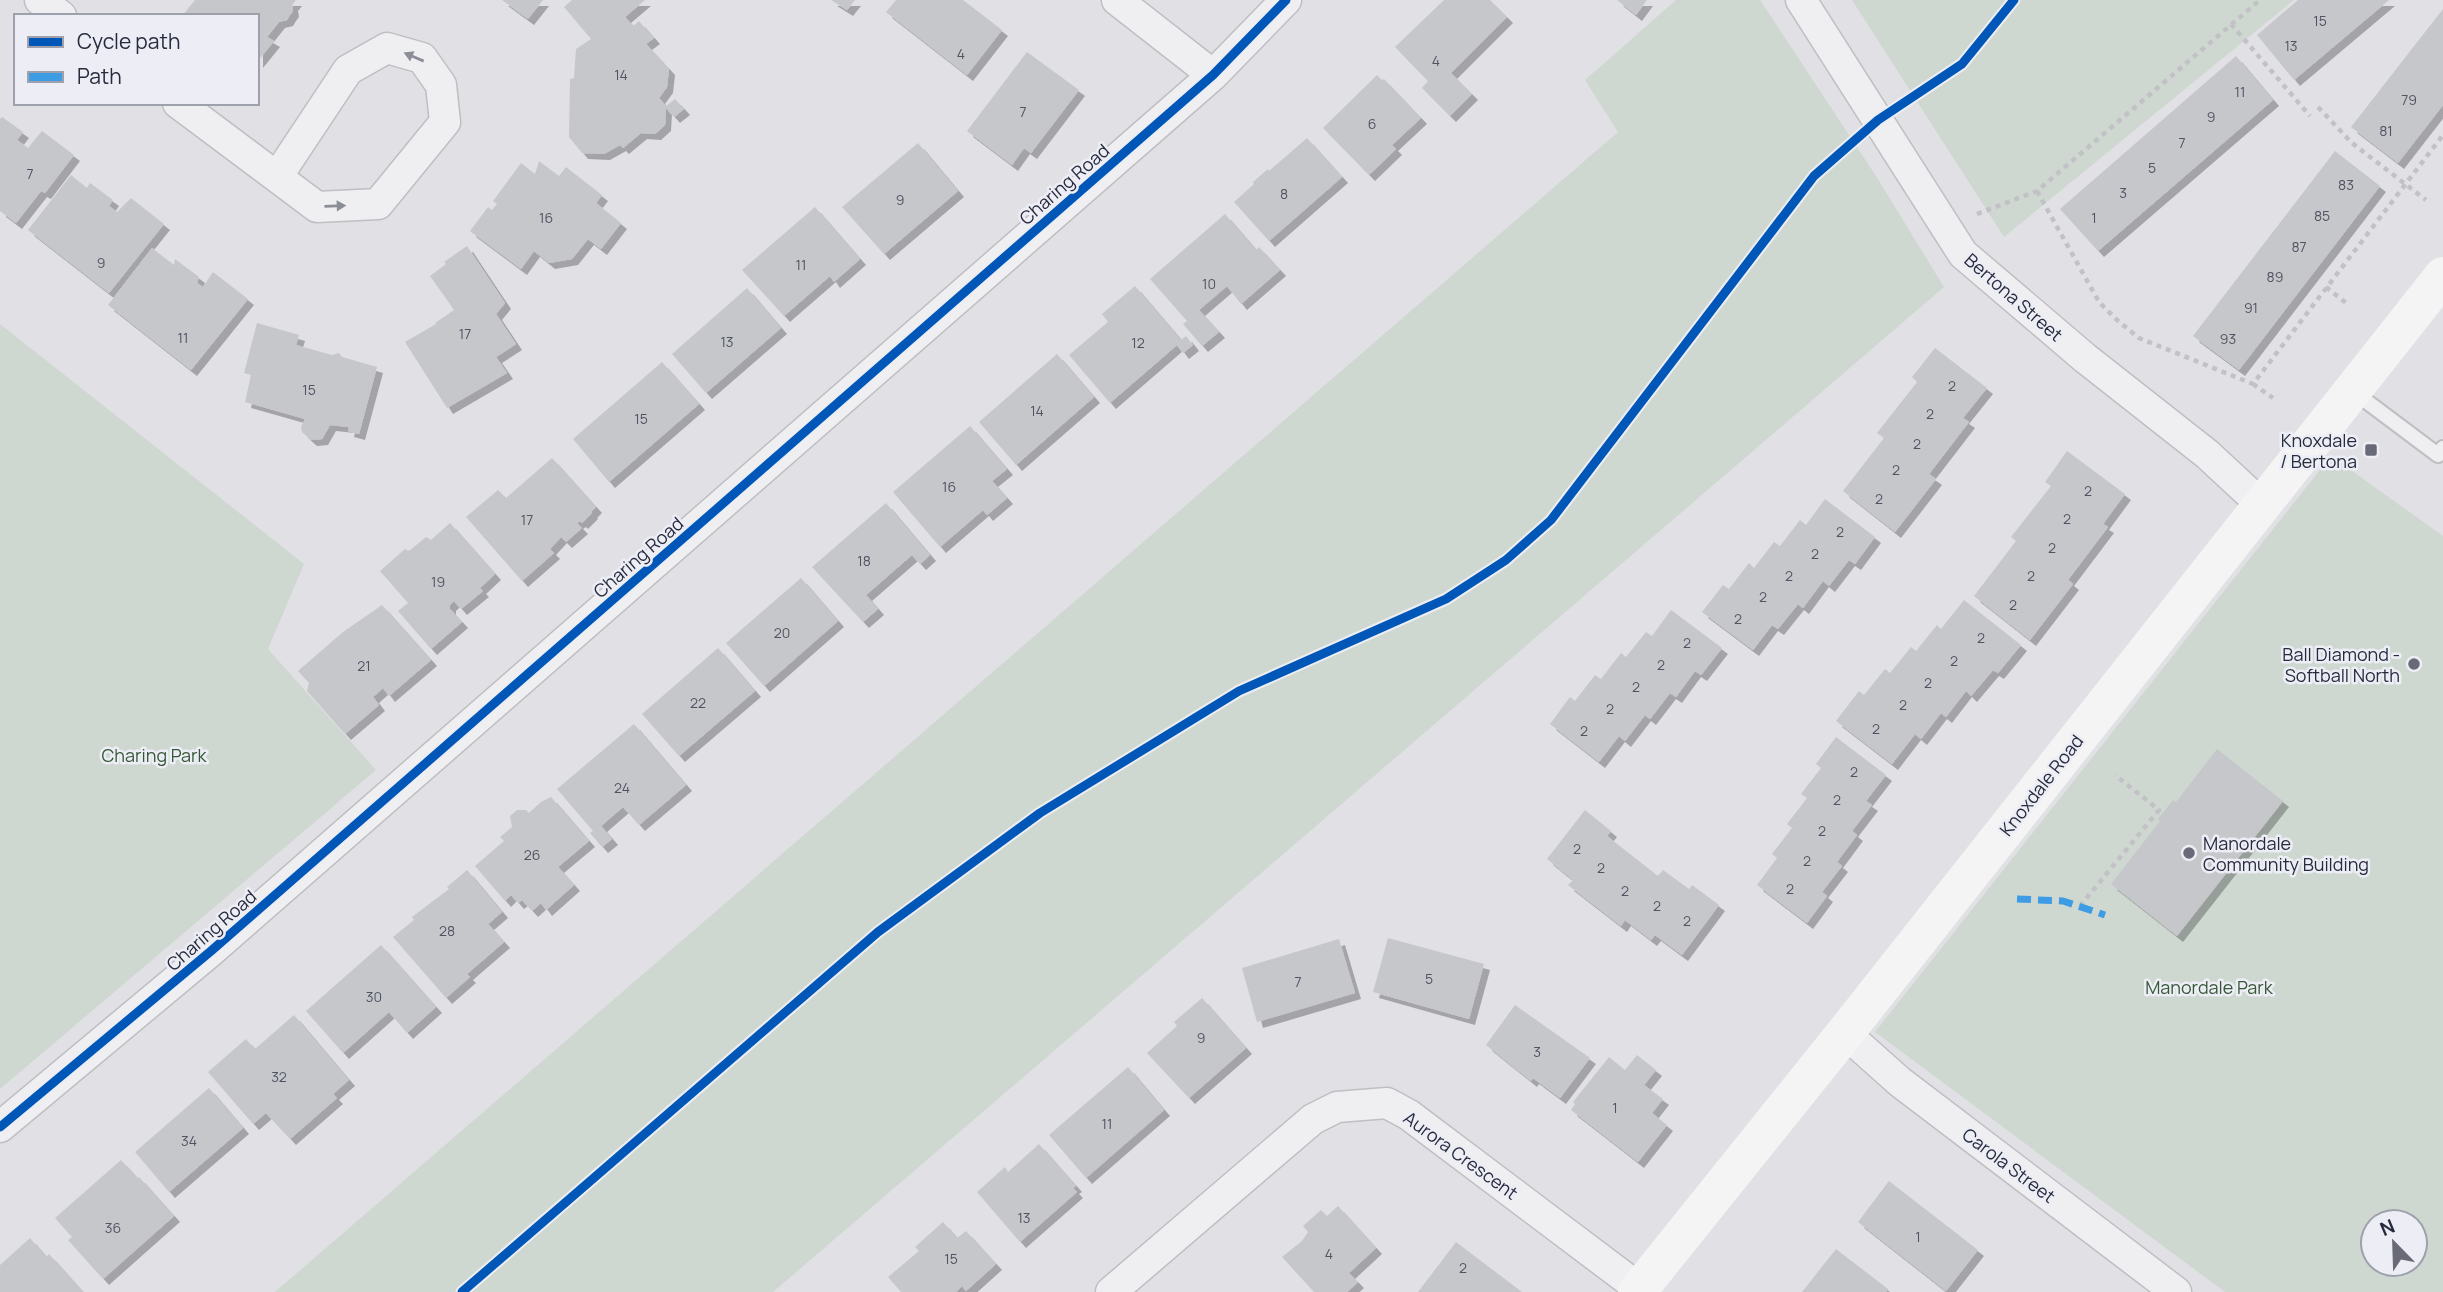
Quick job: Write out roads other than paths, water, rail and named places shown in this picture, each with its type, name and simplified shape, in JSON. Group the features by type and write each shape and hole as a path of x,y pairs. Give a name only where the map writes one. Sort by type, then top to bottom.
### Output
{"street":[{"path":"40,0 58,14"},
{"path":"1117,0 1213,75"},
{"name":"Charing Road","path":"0,1127 211,951 1213,75 1286,0"},
{"name":"Bertona Street","path":"1801,0 1963,254 2085,358 2207,454 2263,506"},
{"path":"181,105 317,207 379,204 445,122 441,85 422,58 387,48 348,70 277,177"},
{"name":"Knoxdale Road","path":"1639,1290 2354,392 2439,291"},
{"name":"Carola Street","path":"1845,1032 1900,1082 2176,1292"},
{"name":"Aurora Crescent","path":"1111,1292 1313,1119 1337,1107 1387,1102 1409,1115 1639,1290"}],"lane":[{"path":"2354,392 2438,455 2443,448"}],"place":[{"name":"Knoxdale / Bertona","path":"2371,450"},
{"name":"Ball Diamond - Softball North","path":"2414,664"},
{"name":"Manordale Community Building","path":"2189,853"}],"park label":[{"name":"Charing Park","path":"154,755"},
{"name":"Manordale Park","path":"2209,987"}]}
